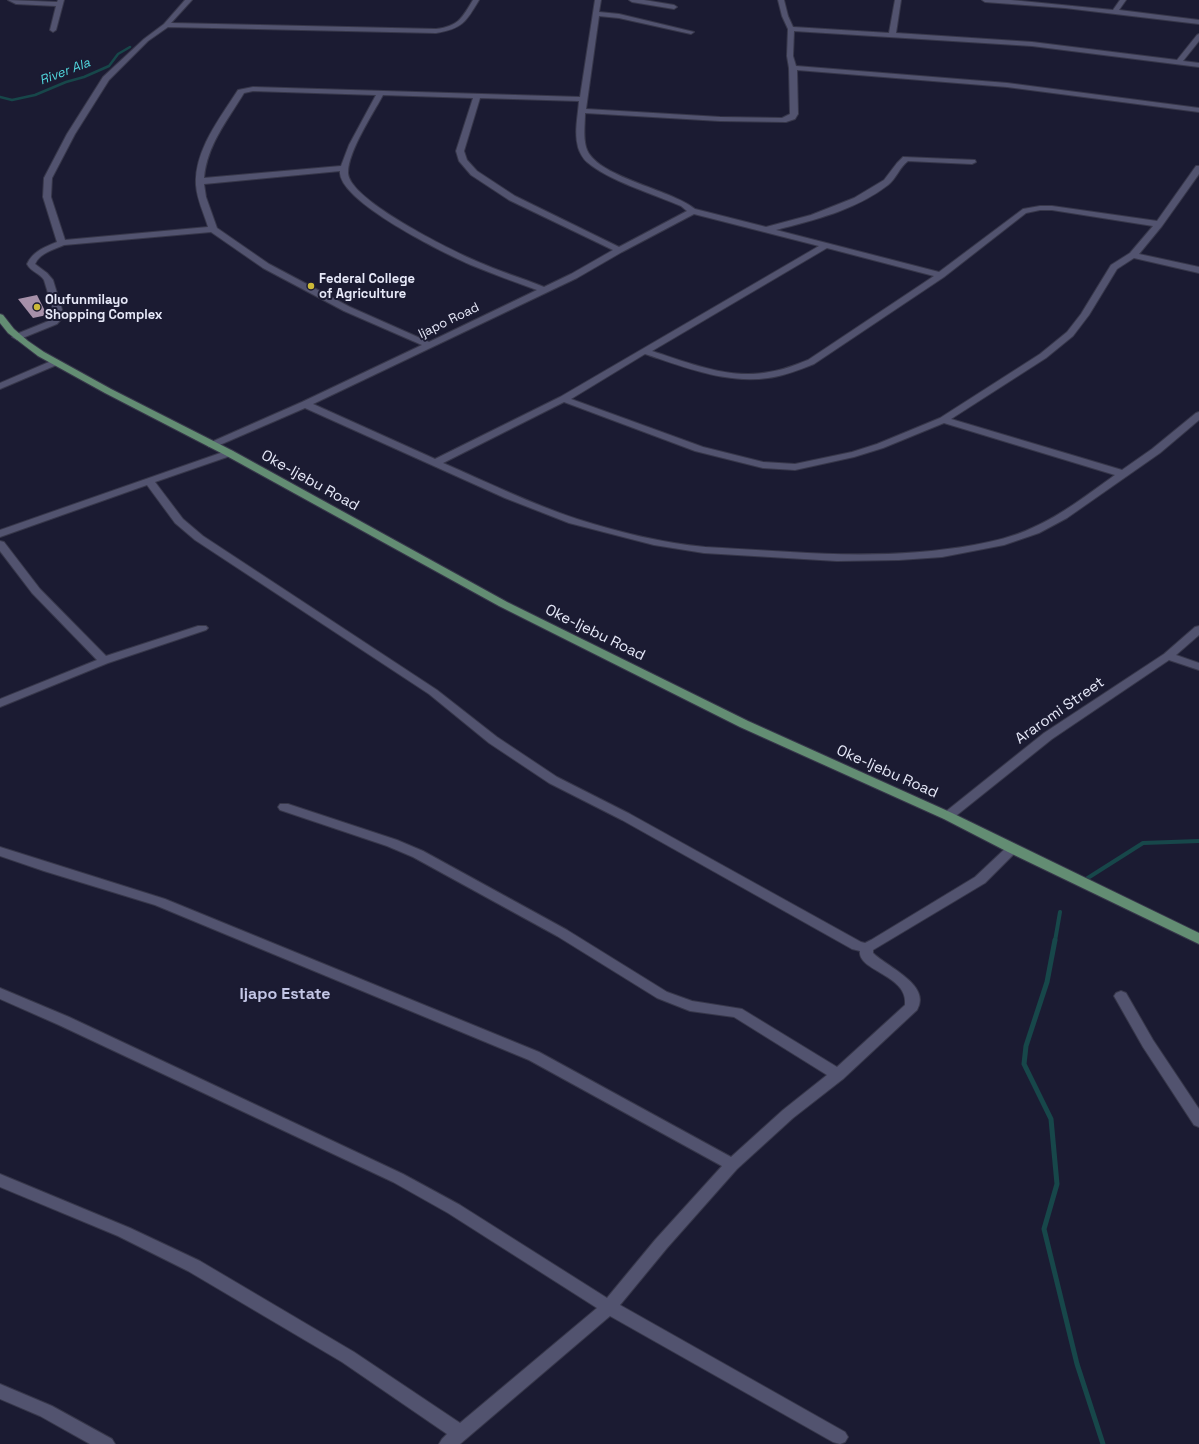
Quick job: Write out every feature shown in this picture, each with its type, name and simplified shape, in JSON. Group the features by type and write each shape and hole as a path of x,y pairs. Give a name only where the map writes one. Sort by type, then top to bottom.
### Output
{"main road":[{"name":"Oke-Ijebu Road","path":"1,321 17,336 56,362 229,453 503,604 744,724 948,816 1199,939"}],"street":[{"path":"11,0 16,2 60,2 53,30"},
{"path":"62,243 47,197 48,178 71,134 106,79 146,40 166,25 189,0"},
{"path":"166,25 436,31 447,30 461,24 476,0"},
{"path":"598,0 583,99 580,135 582,148 589,160 612,174 684,204 692,211 941,275"},
{"path":"632,0 674,7"},
{"path":"582,111 720,119 788,120 794,114 793,68 790,56 791,29 784,16 781,0"},
{"path":"892,35 898,0"},
{"path":"985,0 1114,11 1199,22"},
{"path":"1114,11 1123,0"},
{"path":"596,14 620,16 691,32"},
{"path":"791,29 1032,44 1199,65"},
{"path":"1179,62 1199,36"},
{"path":"793,68 1007,85 1199,110"},
{"path":"428,344 347,309 266,266 213,229 202,197 200,181 202,163 210,142 241,92 244,90 253,89 583,99"},
{"path":"381,92 345,161 344,176 353,191 371,206 413,232 452,253 480,266 545,290"},
{"path":"477,96 460,151 463,161 474,173 512,198 619,250"},
{"path":"768,230 810,218 851,202 875,190 886,183 906,159 972,162"},
{"path":"200,181 344,168"},
{"path":"563,399 699,449 730,458 763,465 795,467 825,462 880,446 943,420 1043,356 1070,334 1085,315 1114,267 1133,254 1159,224 1199,168"},
{"path":"644,351 697,368 727,375 750,377 769,376 788,372 811,362 941,275 1023,211 1040,208 1059,209 1159,224"},
{"name":"Ijapo Road","path":"212,445 305,404 428,344 574,276 619,250 688,215 692,211"},
{"path":"17,336 54,322 60,316 50,283 45,275 35,269 31,264 36,256 62,243 213,229"},
{"path":"435,463 563,399 826,245"},
{"path":"1133,254 1199,270"},
{"path":"0,386 56,362"},
{"path":"305,404 516,499 573,521 654,542 704,550 837,558 899,557 942,554 1004,542 1035,531 1062,516 1156,451 1199,415"},
{"path":"943,420 1123,474"},
{"path":"0,534 229,453"},
{"path":"148,481 179,521 199,538 433,692 493,740 553,780 633,821 856,946 867,948 976,882 1013,849"},
{"path":"0,544 36,591 104,661"},
{"path":"0,703 104,661 202,628"},
{"name":"Araromi Street","path":"948,816 1048,736 1168,656 1199,629"},
{"path":"1168,656 1199,667"},
{"path":"284,807 392,843 418,854 562,933 662,995 690,1006 720,1010 743,1016 838,1074"},
{"path":"0,851 160,902 534,1056 732,1165"},
{"path":"448,1444 608,1307 661,1244 732,1165 788,1114 838,1074 912,1006 914,1000 912,992 902,980 878,965 866,954 867,948"},
{"path":"0,993 64,1021 398,1178 454,1208 608,1307 839,1437"},
{"path":"1121,996 1148,1043 1199,1121"},
{"path":"0,1180 124,1232 194,1266 348,1357 460,1433"},
{"path":"0,1391 46,1411 106,1444"}],"building":[{"name":"Olufunmilayo Shopping Complex","path":"37,295 47,315 33,318 18,299"}],"waterway":[{"name":"River Ala","path":"0,97 12,100 35,95 66,82 84,77 109,66 118,54 130,47"},
{"path":"1083,881 1143,843 1199,841"},
{"path":"1055,941 1060,912"},
{"path":"1055,940 1047,982 1026,1046 1024,1064 1051,1119 1057,1184 1044,1229 1077,1364 1103,1444"}],"place":[{"name":"Federal College of Agriculture","path":"311,286"},
{"name":"Olufunmilayo Shopping Complex","path":"37,307"}],"district":[{"name":"Ijapo Estate","path":"285,995"}]}
